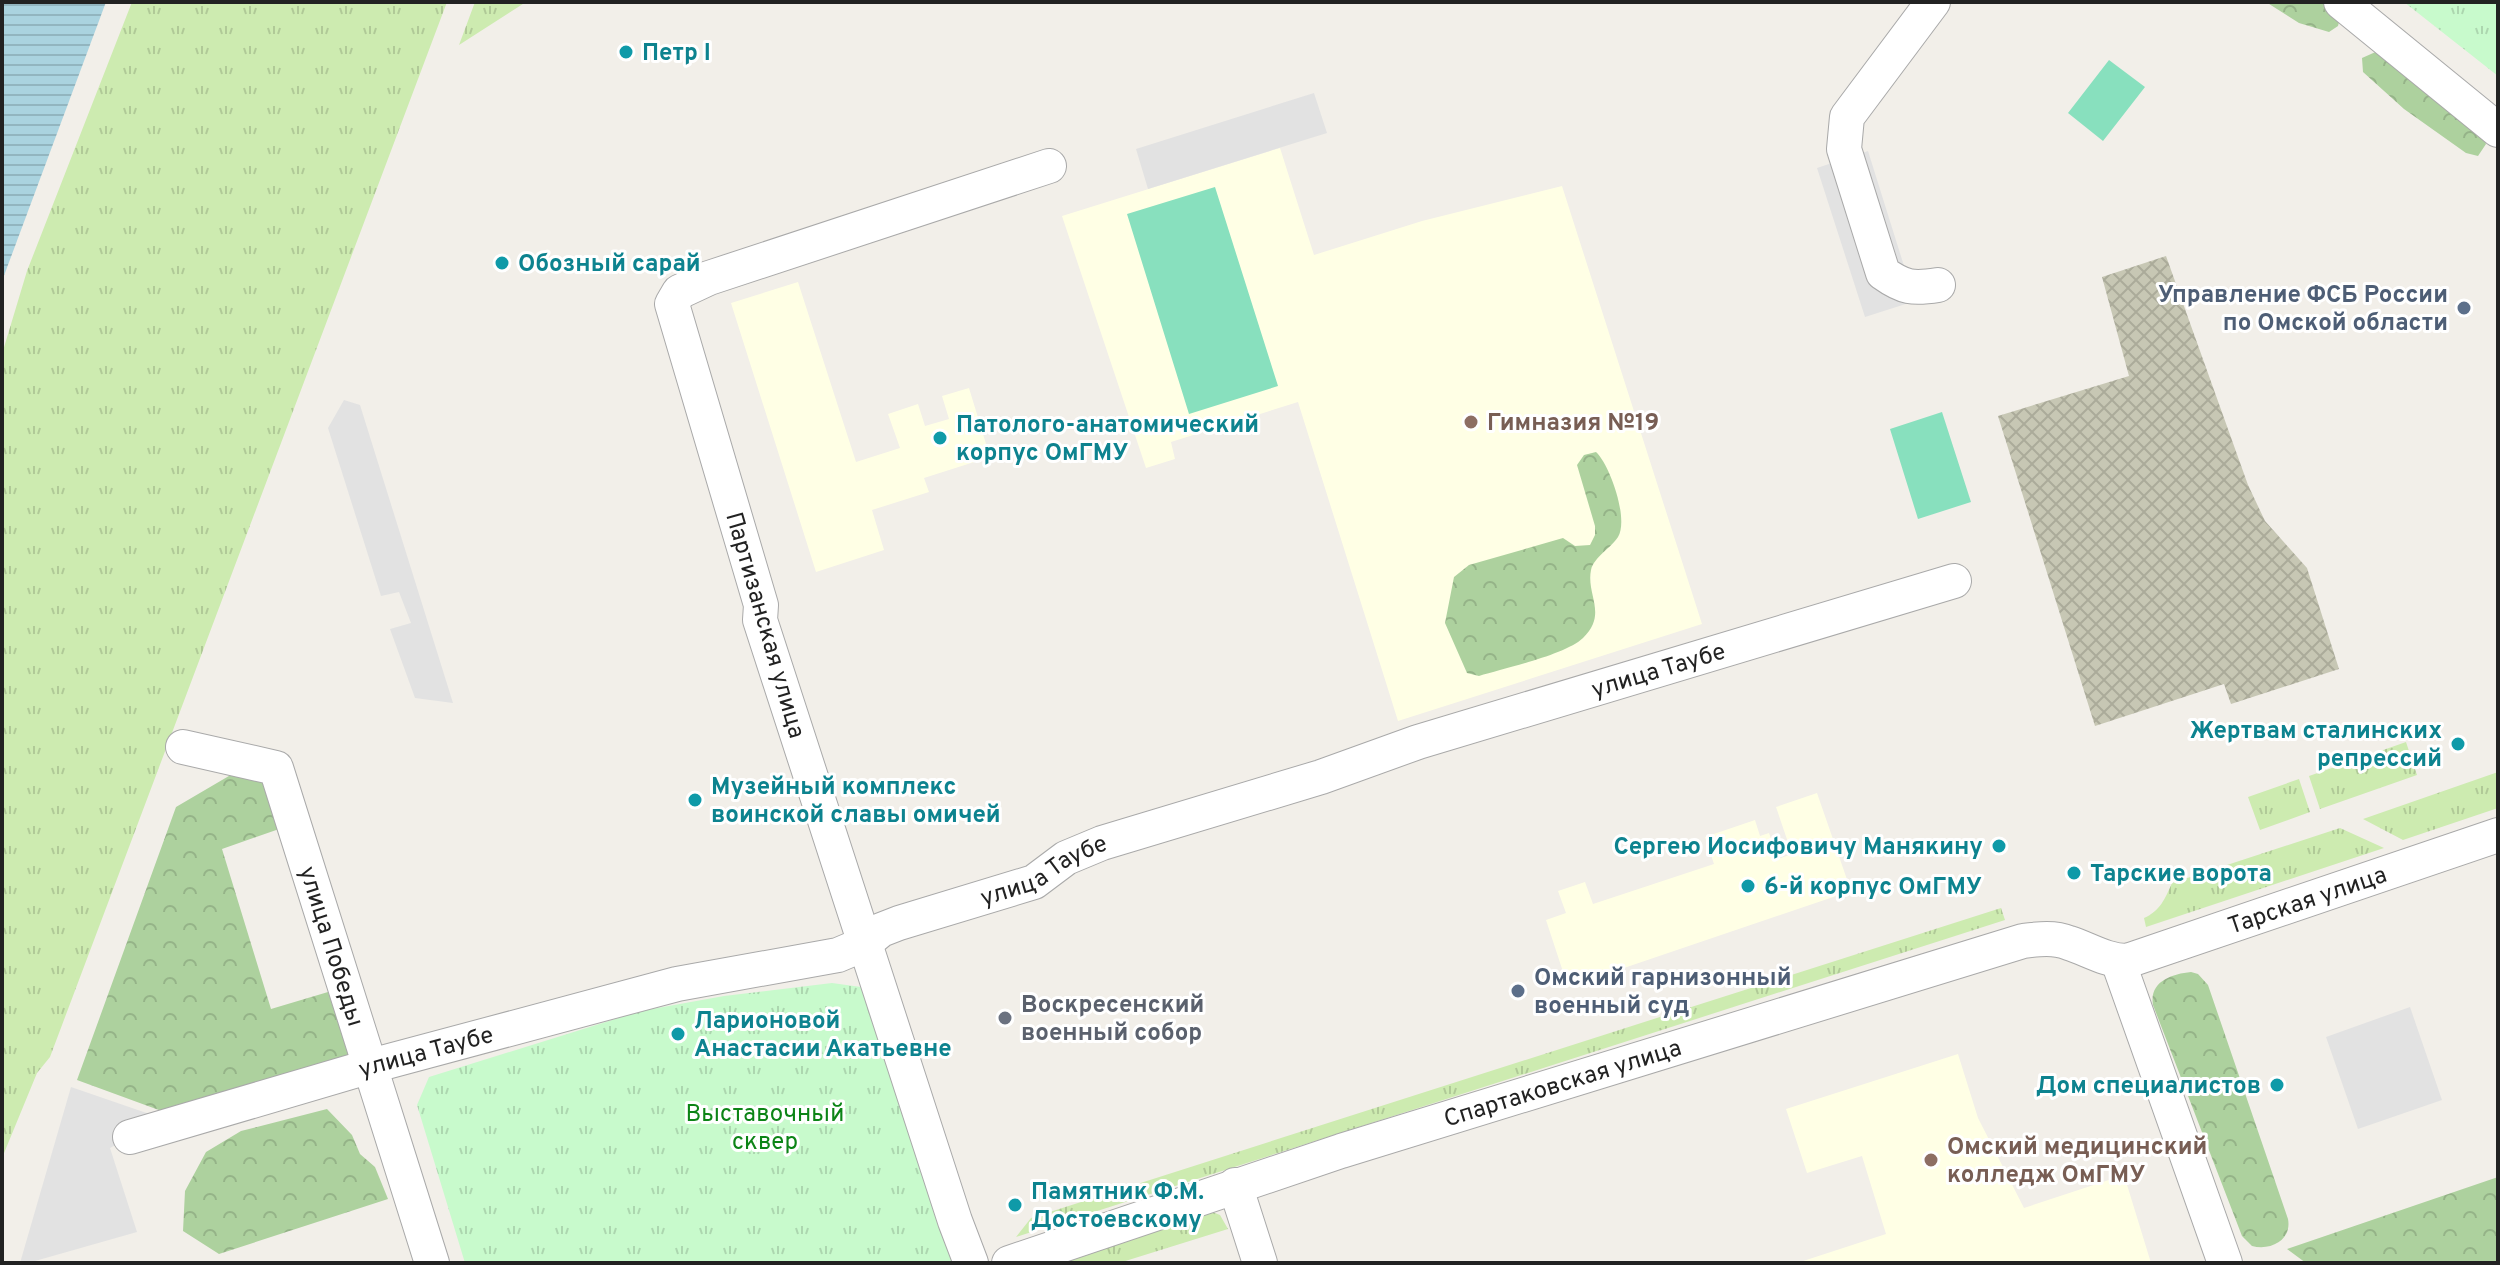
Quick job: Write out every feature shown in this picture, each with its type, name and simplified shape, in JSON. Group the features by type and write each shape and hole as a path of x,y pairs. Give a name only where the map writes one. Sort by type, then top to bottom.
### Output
{"street":[{"path":"1933,2 1847,117 1844,149 1883,273 1901,285 1920,288 1938,285"},
{"path":"2341,2 2498,130"},
{"name":"Партизанская улица","path":"971,1263 963,1247 760,620 761,605 672,304 679,292 709,278 1049,166"},
{"name":"улица Таубе","path":"130,1137 371,1066 677,984 838,955 899,923 1034,882 1066,858 1102,843 1321,777 1418,742 1954,581"},
{"name":"улица Победы","path":"183,747 276,768 432,1263"},
{"name":"Тарская улица","path":"2118,961 2141,957 2498,835"},
{"name":"Спартаковская улица","path":"1009,1263 1235,1185 2023,941 2047,938 2067,942 2118,961"},
{"path":"2118,961 2225,1263"},
{"path":"1235,1185 1260,1263"}],"shaded area":[{"path":"1314,93 1327,133 1148,189 1136,149"},
{"name":"Гимназия №19","path":"1280,148 1314,255 1422,221 1562,186 1702,624 1398,721 1298,402 1171,442 1175,459 1146,468 1062,216"},
{"path":"1868,151 1915,301 1865,317 1817,168"},
{"path":"2166,256 2248,485 2265,521 2307,568 2339,669 2231,704 2224,684 2095,726 1998,416 2129,376 2102,277"},
{"name":"Патолого-анатомический корпус ОмГМУ","path":"798,282 856,462 900,448 888,414 918,404 925,426 949,419 942,396 969,388 990,457 924,478 929,492 872,510 884,550 816,572 731,303"},
{"path":"344,400 360,405 453,703 415,698 390,629 411,623 399,592 381,596 328,428"},
{"name":"6-й корпус ОмГМУ","path":"1817,793 1851,891 1568,987 1546,920 1566,913 1558,891 1585,882 1593,904 1714,864 1705,837 1755,820 1760,836 1769,833 1778,859 1792,854 1776,807"},
{"path":"2410,1007 2442,1100 2358,1129 2326,1037"},
{"name":"Омский медицинский колледж ОмГМУ","path":"1958,1054 1978,1118 2024,1208 2124,1175 2151,1263 1797,1263 1886,1234 1862,1156 1807,1173 1786,1109"},
{"path":"71,1087 164,1119 110,1148 137,1232 20,1263"}],"green space":[{"path":"132,2 447,2 50,1057 37,1073 2,1158 2,354 27,271"},
{"path":"475,2 526,2 459,45"},
{"path":"2266,2 2329,2 2341,14 2338,26 2329,32 2299,23"},
{"path":"2404,2 2498,2 2498,76"},
{"path":"2380,50 2479,129 2486,144 2478,156 2466,153 2404,109 2363,72 2362,58"},
{"path":"2109,60 2145,87 2103,141 2068,113"},
{"path":"1215,187 1278,386 1189,414 1127,214"},
{"path":"1942,412 1971,502 1918,519 1890,429"},
{"path":"1596,452 1612,480 1620,506 1621,529 1591,570 1595,613 1590,629 1583,638 1563,650 1479,676 1467,673 1445,623 1454,577 1469,565 1563,538 1575,546 1590,545 1595,526 1577,465 1584,455"},
{"path":"2406,742 2417,775 2320,809 2309,776"},
{"path":"2498,772 2498,808 2403,840 2363,819"},
{"path":"234,773 268,777 282,828 222,849 271,1009 328,992 351,1060 167,1113 77,1080 176,807"},
{"path":"2299,779 2310,812 2260,830 2248,797"},
{"path":"2340,828 2384,848 2146,927 2144,918 2158,908 2172,883"},
{"path":"2001,908 2005,920 1016,1237 1031,1218"},
{"path":"2198,974 2208,985 2288,1219 2287,1233 2273,1245 2252,1246 2242,1236 2153,1005 2154,990 2158,985 2176,975"},
{"name":"Выставочный сквер","path":"832,983 861,987 953,1263 465,1263 417,1105 429,1077 641,1011 724,996"},
{"path":"327,1109 352,1135 360,1154 375,1167 388,1199 219,1254 183,1231 185,1191 206,1152 241,1131"},
{"path":"2498,1177 2498,1263 2306,1263 2287,1249"},
{"path":"1210,1211 1220,1215 1228,1229 1119,1263 1044,1263"}],"water":[{"path":"2,2 106,2 2,281"}],"place":[{"name":"Петр I","path":"626,52"},
{"name":"Обозный сарай","path":"502,263"},
{"name":"Управление ФСБ России по Омской области","path":"2464,308"},
{"name":"Гимназия №19","path":"1471,422"},
{"name":"Патолого-анатомический корпус ОмГМУ","path":"940,438"},
{"name":"Жертвам сталинских репрессий","path":"2458,744"},
{"name":"Музейный комплекс воинской славы омичей","path":"695,800"},
{"name":"Сергею Иосифовичу Манякину","path":"1999,846"},
{"name":"Тарские ворота","path":"2074,873"},
{"name":"6-й корпус ОмГМУ","path":"1748,886"},
{"name":"Омский гарнизонный военный суд","path":"1518,991"},
{"name":"Воскресенский военный собор","path":"1005,1018"},
{"name":"Ларионовой Анастасии Акатьевне","path":"678,1034"},
{"name":"Дом специалистов","path":"2277,1085"},
{"name":"Омский медицинский колледж ОмГМУ","path":"1931,1160"},
{"name":"Памятник Ф.М. Достоевскому","path":"1015,1205"}]}
